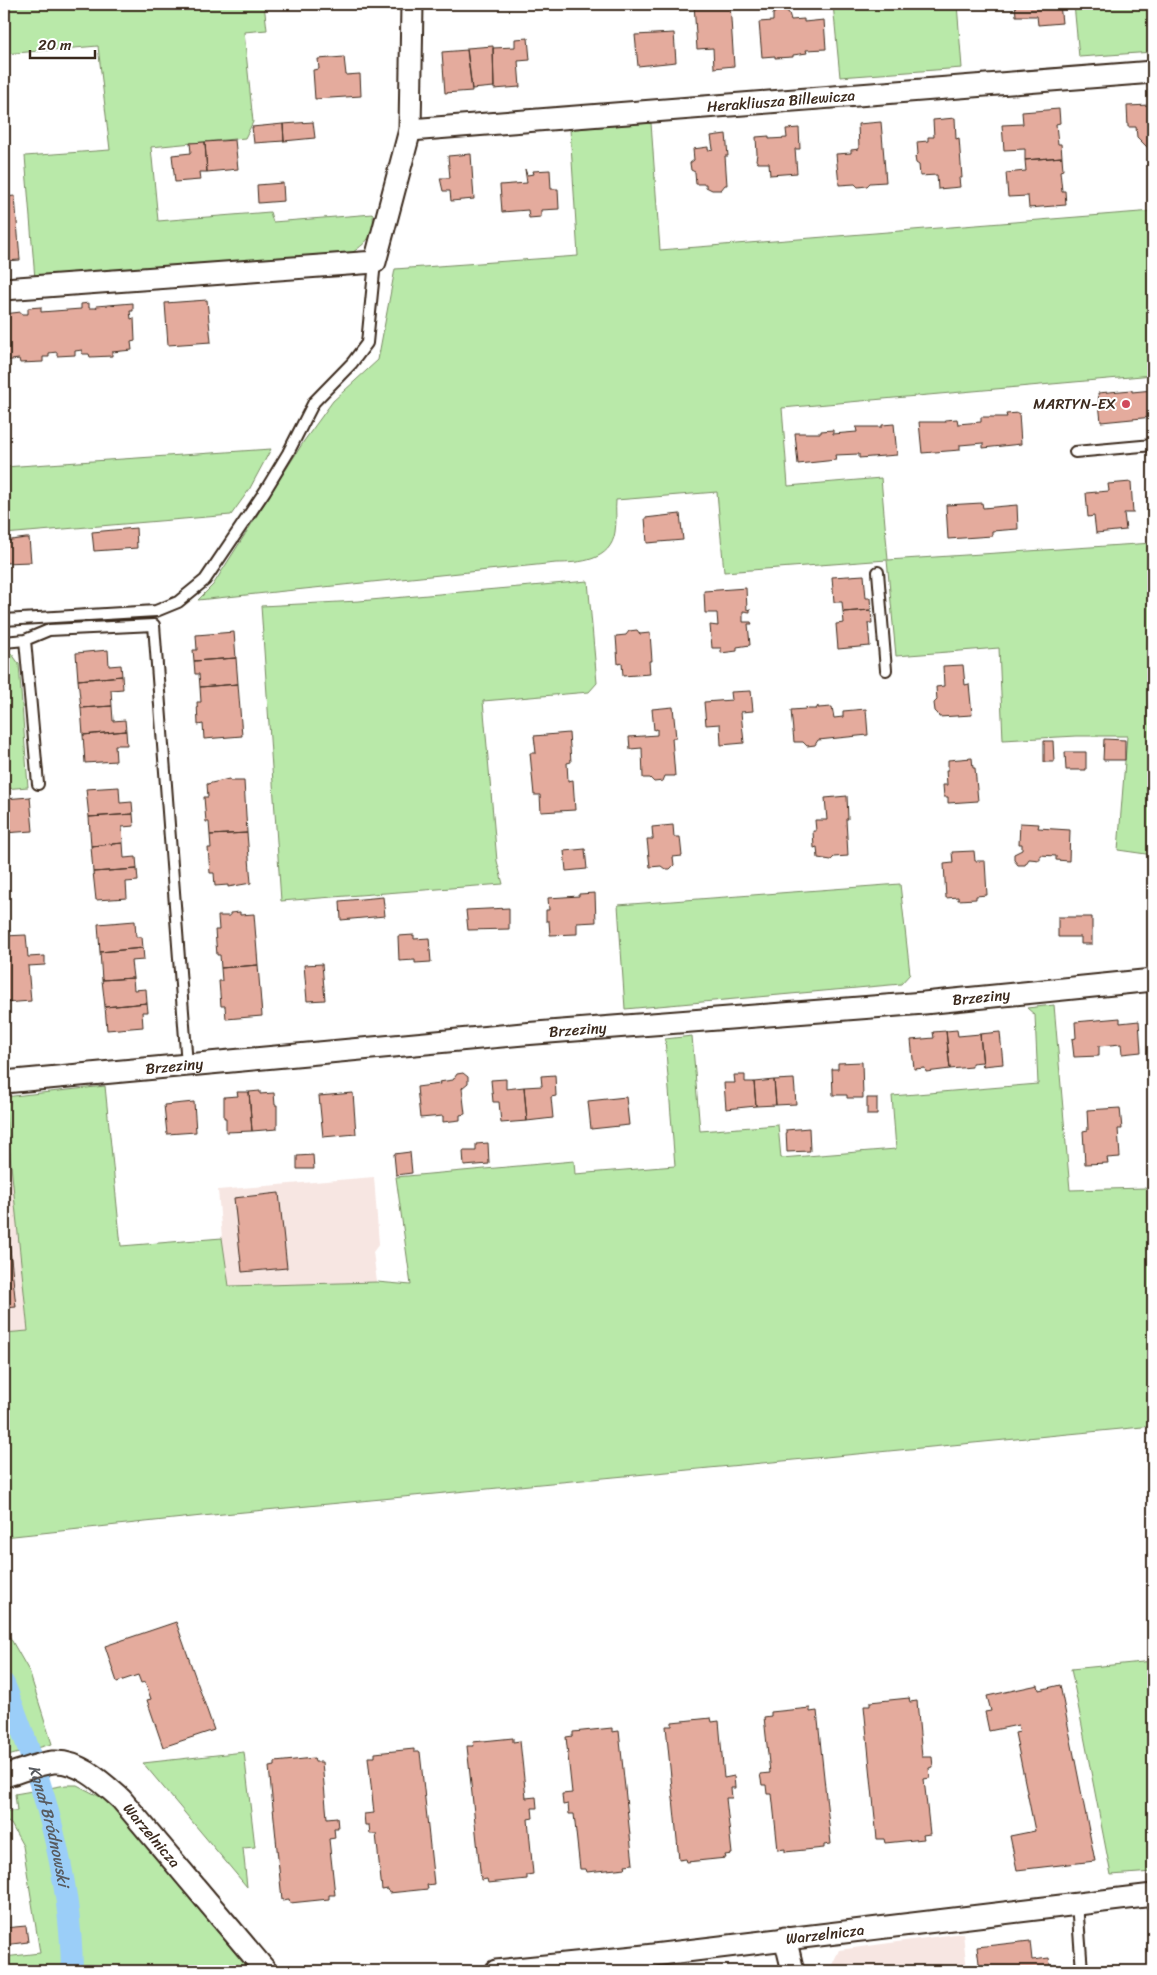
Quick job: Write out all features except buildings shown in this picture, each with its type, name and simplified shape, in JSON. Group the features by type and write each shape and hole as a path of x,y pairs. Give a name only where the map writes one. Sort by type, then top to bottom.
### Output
{"street":[{"path":"4,289 376,262 410,130 412,4"},
{"name":"Herakliusza Billewicza","path":"410,130 1153,72"},
{"name":"Brzeziny","path":"4,1082 523,1034 924,1003 1153,980"},
{"name":"Warzelnicza","path":"4,1776 53,1762 66,1763 79,1768 100,1781 121,1799 266,1971"},
{"name":"Warzelnicza","path":"496,1971 645,1956 1153,1895"},
{"path":"785,1938 793,1971"}],"lane":[{"path":"4,620 156,610 178,602 205,580 266,491 314,402 352,363 367,343 376,262"},
{"path":"1075,452 1153,445"},
{"path":"878,572 886,670"},
{"path":"4,642 25,640 48,630 154,625 187,1065"},
{"path":"25,640 38,784"},
{"path":"1077,1903 1082,1971"}],"shaded area":[{"path":"4,1097 28,1331 4,1333"},
{"path":"374,1177 379,1244 373,1252 377,1282 229,1286 218,1190"},
{"path":"963,1933 967,1971 833,1971 831,1967 839,1950"}],"green space":[{"path":"4,4 264,4 267,30 244,32 253,122 245,138 151,147 158,221 270,212 273,222 373,214 371,234 361,246 349,255 35,279 25,156 110,150 98,46 4,54"},
{"path":"833,4 957,4 962,68 840,77"},
{"path":"1074,4 1153,4 1153,52 1079,57"},
{"path":"651,123 660,250 1153,211 1153,375 782,408 788,486 881,478 888,560 1153,543 1153,855 1118,850 1127,736 1077,736 1003,740 999,648 896,656 887,560 724,572 717,492 616,500 616,528 612,542 601,555 584,561 198,600 213,585 304,441 333,401 378,360 395,269 578,256 570,129"},
{"path":"271,449 249,490 231,515 4,534 4,467"},
{"path":"588,581 597,683 589,692 483,701 497,861 503,884 281,901 261,606 359,601"},
{"path":"4,652 12,654 19,664 28,787 4,789"},
{"path":"900,884 910,974 901,984 625,1009 618,905"},
{"path":"1054,1005 1070,1190 1145,1188 1153,1192 1153,1426 202,1516 4,1537 4,1333 28,1331 4,1097 105,1086 121,1246 222,1238 229,1286 377,1282 411,1285 396,1177 574,1161 575,1174 675,1166 665,1039 692,1036 700,1131 778,1125 781,1158 896,1149 892,1096 1038,1084 1035,1015 1027,1008"},
{"path":"4,1627 29,1671 52,1744 4,1757"},
{"path":"1153,1661 1153,1872 1111,1875 1071,1669"},
{"path":"244,1752 255,1847 243,1848 247,1887 143,1763"},
{"path":"66,1785 77,1785 108,1801 250,1971 4,1971 4,1957 40,1953 23,1846 11,1824 4,1820 4,1811 17,1811 15,1794"}],"waterway":[{"name":"Kanał Bródnowski","path":"4,1684 18,1718 52,1824 66,1897 72,1971"}],"place":[{"name":"MARTYN-EX","path":"1126,404"}]}
